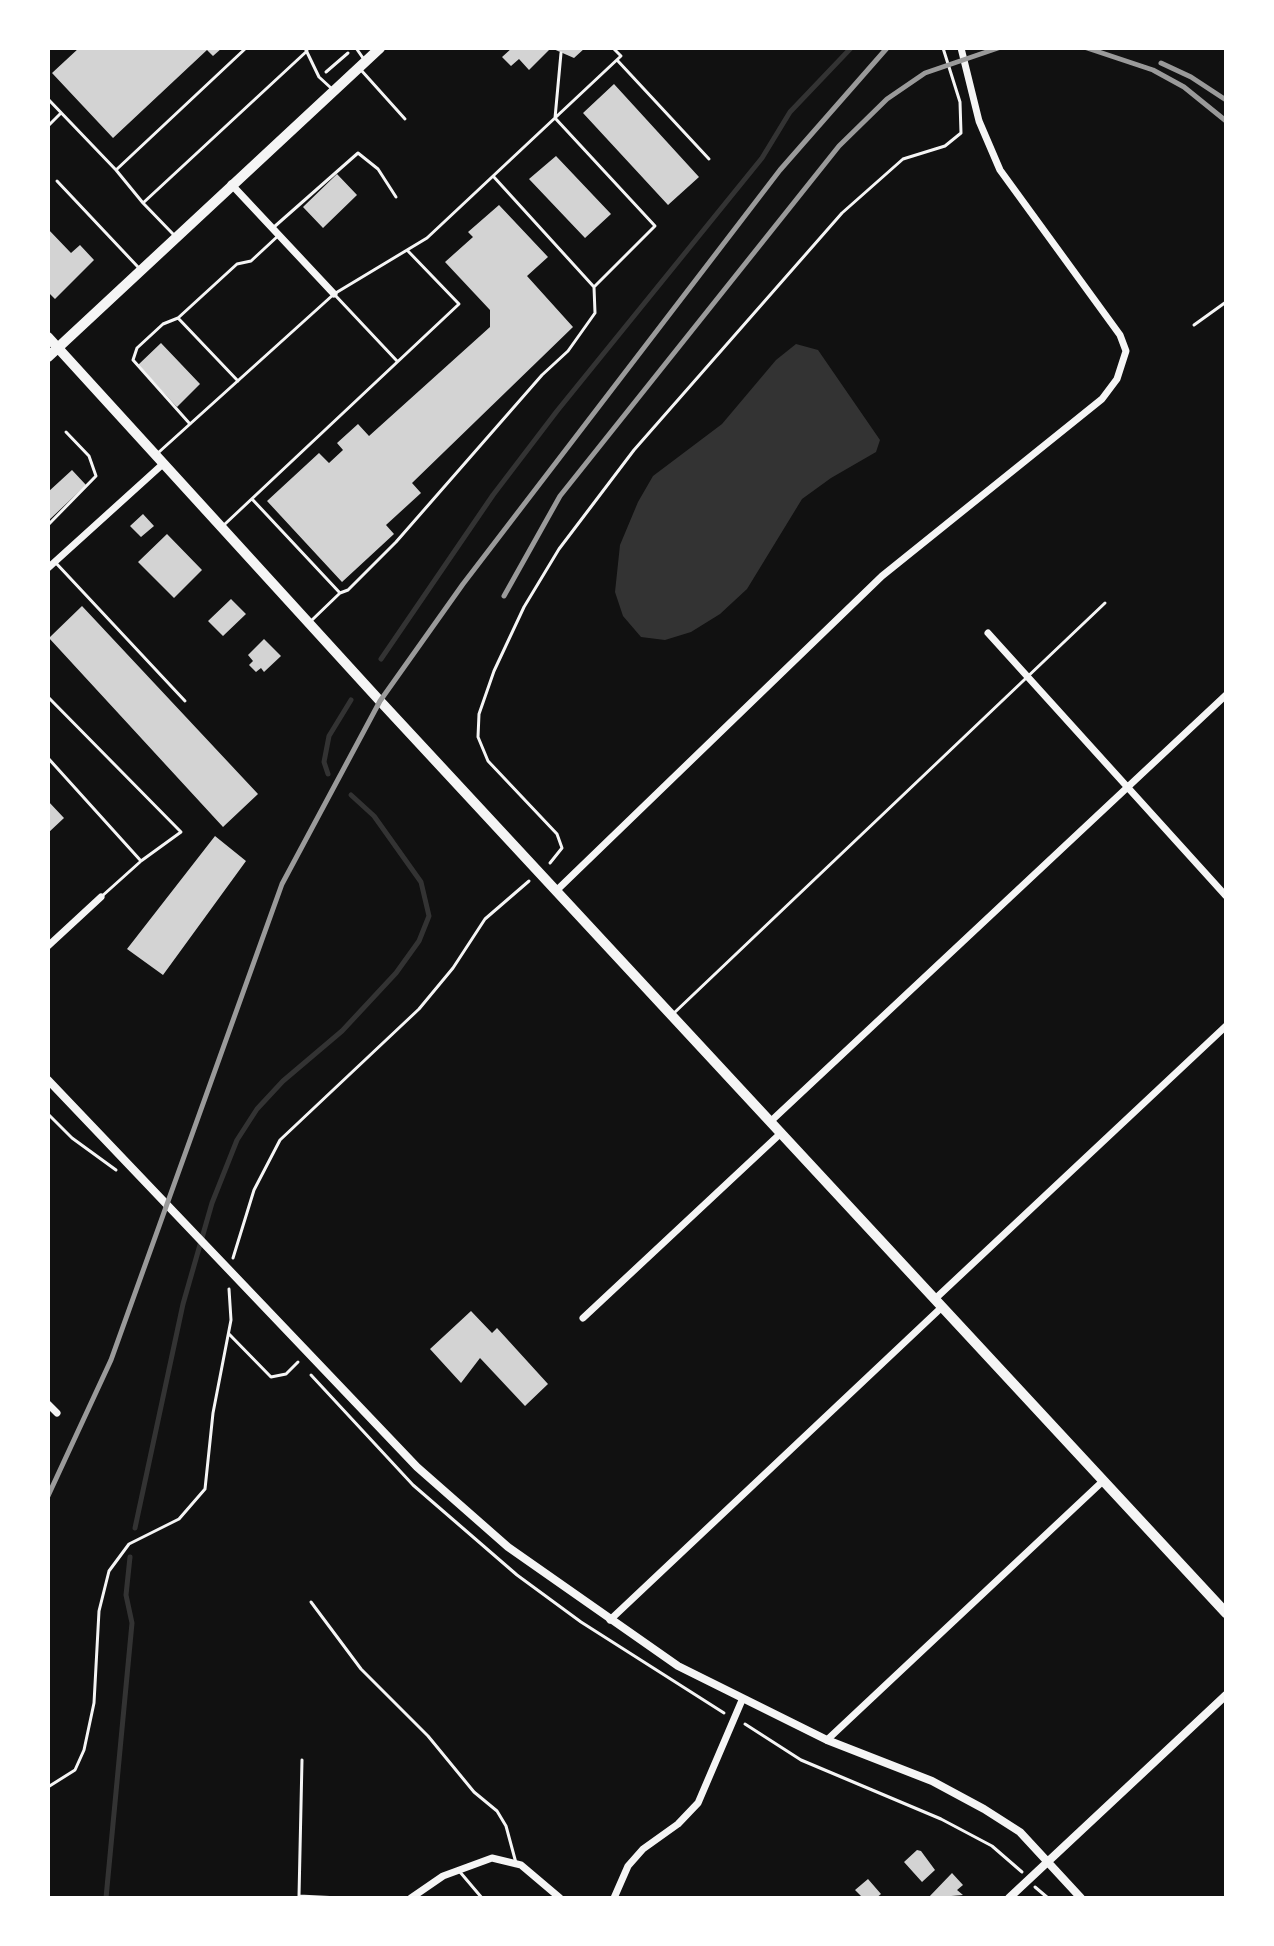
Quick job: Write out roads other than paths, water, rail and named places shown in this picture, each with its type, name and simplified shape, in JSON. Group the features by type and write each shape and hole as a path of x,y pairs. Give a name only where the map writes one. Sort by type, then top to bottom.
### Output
{"main road":[{"path":"48,357 380,48"},
{"path":"48,337 380,701 1226,1613"}],"street":[{"path":"556,891 882,576 1102,399 1124,364 1126,351 1120,335 1000,170 979,121 961,48"},
{"path":"231,184 334,294"},
{"path":"51,565 160,459"},
{"path":"988,633 1226,896"},
{"path":"770,1122 1226,695"},
{"path":"48,946 101,897"},
{"path":"610,1620 1226,1026"},
{"path":"48,1080 323,1370 459,1506 548,1577 678,1666 827,1740 932,1781 984,1809 1020,1832 1081,1898"},
{"path":"583,1318 781,1133"},
{"path":"48,1404 57,1413"},
{"path":"827,1740 1103,1481"},
{"path":"1009,1898 1226,1695"},
{"path":"614,1898 628,1866 643,1849 698,1803 742,1700"},
{"path":"411,1898 458,1869 492,1858 516,1863 536,1874 560,1898"}],"lane":[{"path":"116,170 246,48"},
{"path":"355,48 362,65 405,119"},
{"path":"160,459 190,424 334,294 427,238 621,56 613,48"},
{"path":"143,203 306,49 319,77 333,90"},
{"path":"561,53 555,118 655,226 594,287"},
{"path":"617,60 709,159"},
{"path":"48,99 176,237"},
{"path":"48,126 61,113"},
{"path":"190,424 133,360 137,348 163,324 178,318 237,264 251,261 276,232 358,153 378,169 396,197"},
{"path":"309,623 340,593 348,590 396,542 542,375 568,351 595,313 594,287 493,176"},
{"path":"57,181 141,270"},
{"path":"222,526 459,304 407,250"},
{"path":"334,294 397,362"},
{"path":"1194,325 1226,302"},
{"path":"178,318 238,381"},
{"path":"48,525 96,476 89,456 66,432"},
{"path":"252,499 340,593"},
{"path":"51,565 185,701"},
{"path":"671,1016 1105,603"},
{"path":"48,697 181,832 141,861 101,897"},
{"path":"48,758 141,861"},
{"path":"311,1602 361,1669 428,1736 474,1792 497,1811 506,1826 516,1863"},
{"path":"302,1760 299,1897 340,1898"},
{"path":"458,1869 482,1898"}],"waterway":[{"path":"381,659 493,495 557,411 762,158 790,112 851,48"},
{"path":"328,774 324,762 329,736 351,700"},
{"path":"135,1528 183,1304 212,1203 237,1140 257,1109 283,1081 342,1031 396,973 419,941 429,916 421,882 374,816 351,795"},
{"path":"106,1898 132,1623 126,1595 130,1557"}],"railway":[{"path":"48,1496 111,1360 282,884 380,701 463,584 780,170 887,48"},
{"path":"504,596 560,496 839,146 887,99 925,73 998,48"},
{"path":"1087,48 1153,70 1184,87 1226,121"},
{"path":"1161,63 1191,77 1226,100"}]}
